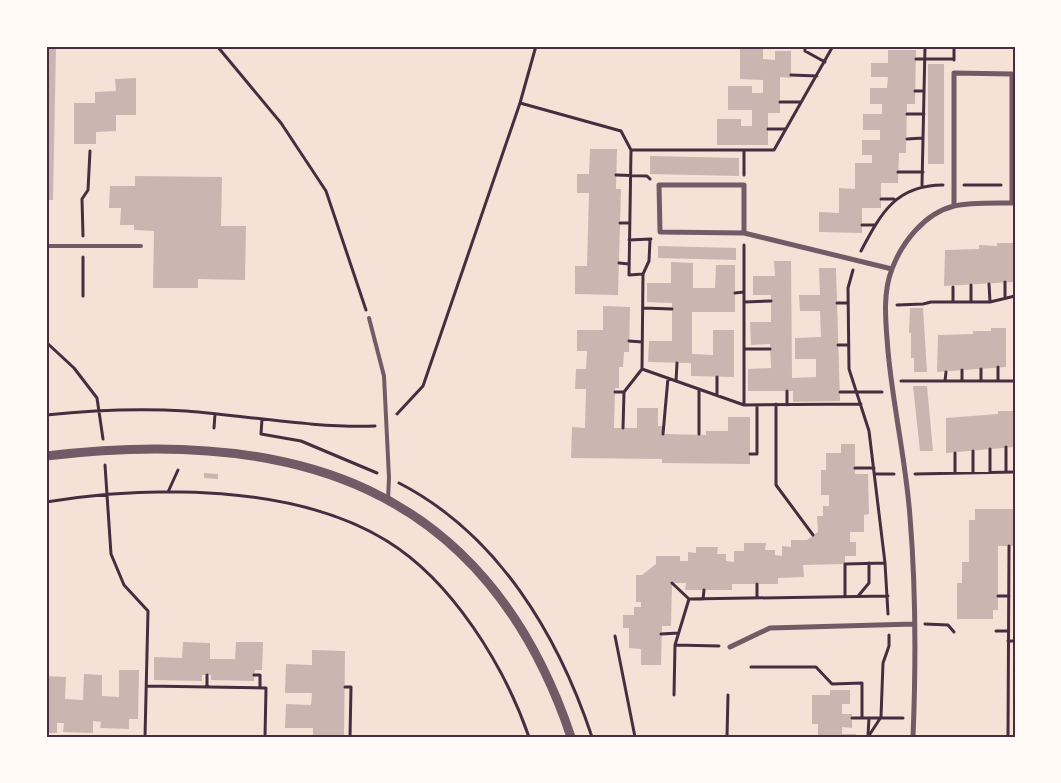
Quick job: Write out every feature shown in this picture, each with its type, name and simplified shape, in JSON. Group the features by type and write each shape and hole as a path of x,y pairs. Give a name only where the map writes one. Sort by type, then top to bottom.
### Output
{"street":[{"path":"913,737 916,658 914,574 905,474 892,392 886,305 892,270 904,244 923,223 954,206 1013,203 1012,74 954,73 954,206"},
{"path":"744,233 744,185 659,186 660,232 744,233 892,270"},
{"path":"46,456 104,450 188,449 270,458 330,473 388,500 439,534 494,589 520,626 538,658 572,737"},
{"path":"730,647 770,628 914,624"}],"lane":[{"path":"46,246 141,246"},
{"path":"369,318 384,376 389,478 388,500"}],"path":[{"path":"217,46 281,123 326,192 369,318"},
{"path":"46,416 100,410 161,410 335,427 386,426 423,386 520,103 536,46"},
{"path":"805,46 805,51 824,62"},
{"path":"922,186 925,46"},
{"path":"631,150 774,150 832,47"},
{"path":"916,59 954,59"},
{"path":"791,75 816,76"},
{"path":"915,91 924,91"},
{"path":"780,102 801,102"},
{"path":"520,103 620,130 631,150 628,275 643,274"},
{"path":"907,114 924,114"},
{"path":"768,129 786,129"},
{"path":"907,139 923,138"},
{"path":"744,150 744,185"},
{"path":"83,296 82,199 88,190 90,151"},
{"path":"898,172 923,172"},
{"path":"616,176 647,176 659,186"},
{"path":"881,199 894,199"},
{"path":"620,223 630,223"},
{"path":"862,225 875,225"},
{"path":"630,240 650,240 660,232"},
{"path":"744,233 744,405"},
{"path":"623,428 624,392 642,369 643,274 649,261 650,240"},
{"path":"619,263 629,264"},
{"path":"1006,282 1006,298"},
{"path":"989,284 990,302"},
{"path":"971,285 971,302"},
{"path":"953,286 953,302"},
{"path":"735,293 744,292"},
{"path":"886,305 990,302 1015,296"},
{"path":"744,302 772,301"},
{"path":"837,302 848,302"},
{"path":"643,308 672,309"},
{"path":"630,341 642,342"},
{"path":"46,342 74,368 97,398 104,450 111,554 124,585 148,611 145,737"},
{"path":"838,345 849,345"},
{"path":"744,349 770,349"},
{"path":"676,380 677,363"},
{"path":"998,367 998,381"},
{"path":"642,369 744,405 861,404 869,431 888,596 889,646 883,663 882,718 868,736"},
{"path":"981,369 981,381"},
{"path":"962,370 962,381"},
{"path":"945,381 946,372"},
{"path":"717,377 717,395"},
{"path":"663,434 668,378"},
{"path":"891,381 1015,381"},
{"path":"698,389 699,434"},
{"path":"787,391 787,405"},
{"path":"615,392 624,392"},
{"path":"840,392 892,392"},
{"path":"776,404 776,485 813,535"},
{"path":"750,454 757,454 757,405"},
{"path":"214,428 215,414"},
{"path":"261,434 262,419"},
{"path":"1006,447 1006,472"},
{"path":"990,449 990,472"},
{"path":"973,451 973,472"},
{"path":"955,453 955,473"},
{"path":"855,468 874,468"},
{"path":"168,493 178,470"},
{"path":"875,474 1015,472"},
{"path":"46,502 107,494 168,493 288,502 348,522 386,541 426,573 475,630 509,686 529,737"},
{"path":"1008,737 1009,546"},
{"path":"1009,555 1015,555"},
{"path":"859,595 869,583 869,563"},
{"path":"845,595 845,564 885,563"},
{"path":"672,582 689,599 845,595 888,596"},
{"path":"757,584 757,597"},
{"path":"703,599 704,590"},
{"path":"998,596 1009,596"},
{"path":"674,695 675,645 689,599"},
{"path":"928,624 948,624 954,632"},
{"path":"996,631 1008,631"},
{"path":"662,634 678,633"},
{"path":"615,636 635,737"},
{"path":"1008,641 1015,641"},
{"path":"675,645 730,647"},
{"path":"751,667 816,667 832,684 862,683 862,718"},
{"path":"254,675 260,675 260,688"},
{"path":"207,676 207,687"},
{"path":"147,686 266,688 265,737"},
{"path":"345,687 351,687 350,737"},
{"path":"727,737 728,695"},
{"path":"344,717 351,717"},
{"path":"852,718 882,718"},
{"path":"868,736 869,718"}],"building":[{"path":"46,46 56,46 53,200 46,200"},
{"path":"740,49 763,49 763,59 775,60 775,51 791,51 791,78 780,77 780,113 768,113 768,145 717,145 717,119 741,119 741,126 752,126 752,110 728,110 728,86 752,86 752,93 763,93 763,80 740,79"},
{"path":"888,50 916,50 915,104 907,104 906,153 899,153 898,183 881,183 881,208 862,208 862,233 819,232 819,212 839,213 839,188 855,189 855,163 872,163 872,155 862,155 862,140 880,140 880,130 863,130 863,114 882,114 882,104 870,104 870,88 887,88 888,77 871,77 871,63 888,63"},
{"path":"928,64 944,64 944,164 928,164"},
{"path":"136,78 136,115 116,115 116,131 96,132 96,144 74,144 74,103 95,103 95,92 116,91 115,79"},
{"path":"590,149 617,149 616,189 621,189 618,295 575,294 575,266 587,266 589,193 577,193 577,174 589,174"},
{"path":"650,156 739,158 739,176 650,174"},
{"path":"135,176 222,177 221,226 246,226 245,280 198,279 198,288 153,288 154,231 134,230 134,225 120,225 121,208 109,208 110,186 135,186"},
{"path":"997,243 1014,243 1013,282 944,286 945,250 979,249 979,245 997,246"},
{"path":"658,246 736,248 736,260 658,258"},
{"path":"774,261 791,261 792,378 816,377 816,359 795,359 795,338 821,337 820,311 800,311 799,295 820,295 819,268 836,268 840,401 793,402 793,391 748,391 748,369 771,368 770,344 751,345 750,322 771,322 771,295 753,295 753,276 775,276"},
{"path":"671,262 693,263 693,288 715,288 716,265 735,265 735,312 692,312 692,354 713,355 713,330 734,330 734,377 691,376 691,363 648,362 649,341 672,341 672,303 647,302 647,283 671,283"},
{"path":"603,306 630,307 629,352 624,352 623,367 619,367 619,388 615,388 614,428 637,428 637,408 658,408 658,426 663,426 663,434 706,435 706,431 728,431 728,417 750,417 750,464 662,463 662,459 571,458 572,427 585,428 586,389 575,389 576,369 586,369 587,351 577,351 577,330 603,330"},
{"path":"910,308 923,308 927,372 914,372 914,358 911,358 911,333 909,333"},
{"path":"991,328 1006,328 1006,367 937,372 938,335 973,334 973,331 991,331"},
{"path":"913,386 927,386 933,451 920,451"},
{"path":"998,411 1015,411 1014,447 946,453 946,418 998,414"},
{"path":"841,444 855,444 855,474 868,474 869,514 864,515 864,532 850,532 850,542 856,542 856,556 845,556 845,564 803,565 804,577 778,578 778,584 732,584 732,590 685,590 686,583 672,583 671,626 662,626 661,665 641,665 641,649 629,648 629,628 623,628 623,615 634,615 634,607 641,607 641,602 636,602 636,575 642,575 656,564 656,556 680,556 680,561 688,561 688,552 696,553 696,547 718,547 717,554 726,554 726,561 734,562 734,551 744,551 744,543 766,543 765,550 775,550 775,555 782,556 782,546 791,547 791,540 807,540 818,532 817,516 823,516 823,506 829,506 829,495 821,495 821,470 826,470 826,453 841,453"},
{"path":"204,473 218,474 218,479 204,478"},
{"path":"975,509 1015,509 1015,546 998,546 998,610 993,610 993,619 957,619 957,583 962,583 962,562 969,562 969,520 975,520"},
{"path":"183,642 210,643 210,659 235,659 236,642 263,642 262,670 255,670 254,681 211,680 211,675 202,675 202,681 154,680 154,657 182,658"},
{"path":"312,650 345,651 344,737 313,737 313,728 285,728 286,704 311,705 312,693 285,693 286,664 312,665"},
{"path":"119,670 139,670 138,719 129,719 129,729 100,728 101,722 93,721 93,733 63,732 64,723 57,723 57,733 46,733 46,676 66,677 65,699 83,700 84,674 102,675 102,696 119,697"},
{"path":"830,690 850,690 850,704 842,704 842,714 852,714 852,728 842,727 842,734 856,734 856,737 818,737 818,724 812,724 812,695 830,695"}]}
